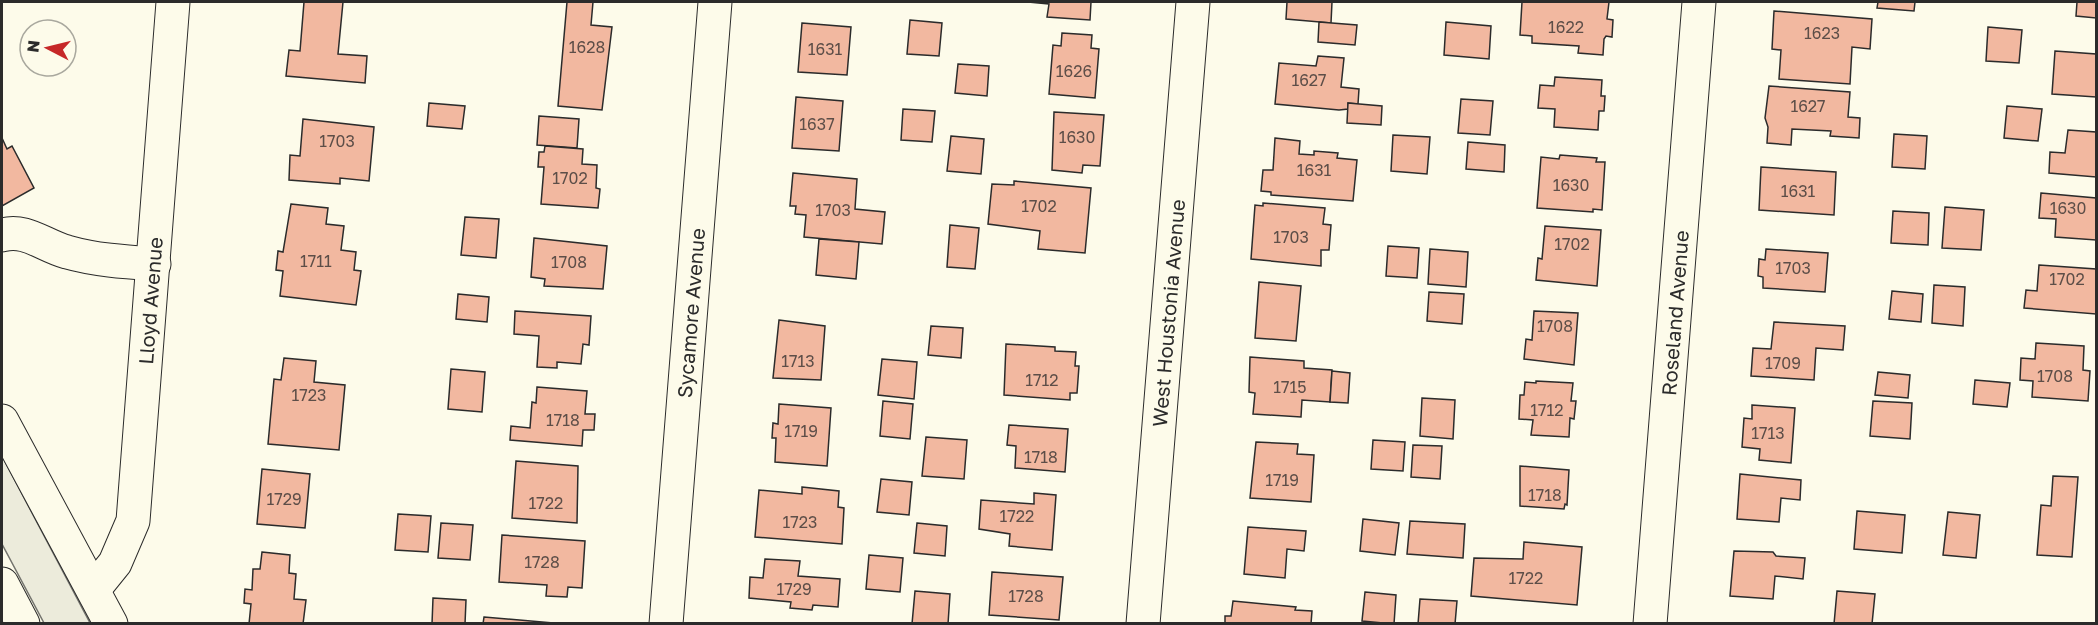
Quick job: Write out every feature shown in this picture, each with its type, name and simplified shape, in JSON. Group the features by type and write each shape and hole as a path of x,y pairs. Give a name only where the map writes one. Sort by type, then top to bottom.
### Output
{"street":[{"name":"Lloyd Avenue","path":"94,589 115,563 133,521 173,2"},
{"name":"Sycamore Avenue","path":"666,624 715,2"},
{"name":"West Houstonia Avenue","path":"1143,624 1193,2"},
{"name":"Roseland Avenue","path":"1650,624 1699,2"},
{"path":"2,235 19,232 67,252 114,261 154,264"},
{"path":"2,421 111,624"},
{"path":"2,584 15,621"}],"shaded area":[{"path":"2,456 90,623 44,623 2,544"}],"building":[{"path":"304,2 343,2 338,54 367,56 365,83 286,76 289,50 300,51"},
{"path":"567,2 593,2 591,25 612,27 602,110 558,106"},
{"path":"1028,2 1091,2 1090,20 1047,17 1049,4"},
{"path":"1287,2 1332,2 1331,23 1286,19"},
{"path":"1522,2 1609,2 1607,19 1613,20 1612,37 1606,36 1604,39 1603,55 1578,53 1579,46 1532,43 1532,36 1520,35"},
{"path":"1878,2 1915,2 1914,11 1877,8"},
{"path":"2077,2 2096,2 2096,18 2076,16"},
{"path":"1774,11 1872,19 1870,49 1852,47 1850,84 1779,79 1781,50 1772,49"},
{"path":"910,20 942,23 939,56 907,54"},
{"path":"1319,22 1357,25 1355,45 1318,42"},
{"path":"1446,22 1491,26 1489,59 1444,55"},
{"path":"802,23 851,27 847,75 798,72"},
{"path":"1988,27 2022,30 2019,63 1986,61"},
{"path":"1062,33 1092,35 1091,48 1099,49 1095,98 1049,94 1053,45 1061,46"},
{"path":"2055,51 2096,54 2096,97 2052,94"},
{"path":"1318,56 1344,58 1341,87 1359,89 1358,104 1348,103 1348,109 1339,110 1275,104 1279,63 1316,66"},
{"path":"958,64 989,66 987,96 955,93"},
{"path":"1555,77 1602,80 1601,96 1605,96 1604,111 1599,111 1598,130 1554,127 1555,109 1538,108 1540,85 1554,86"},
{"path":"1769,86 1850,92 1848,117 1860,118 1859,138 1830,136 1831,131 1792,129 1791,145 1767,143 1768,127 1765,118"},
{"path":"796,97 843,101 839,151 792,148"},
{"path":"1461,99 1493,101 1490,135 1458,133"},
{"path":"429,103 465,106 462,129 427,126"},
{"path":"1348,103 1382,106 1381,125 1347,123"},
{"path":"2007,106 2042,109 2038,141 2004,138"},
{"path":"903,109 935,111 932,142 901,140"},
{"path":"1054,112 1104,115 1100,166 1083,165 1082,173 1052,170"},
{"path":"539,116 579,119 577,148 537,145"},
{"path":"303,119 374,127 369,181 340,178 340,184 289,180 290,155 300,156"},
{"path":"2068,130 2096,132 2096,177 2049,173 2050,152 2065,153"},
{"path":"1894,134 1927,136 1925,169 1892,167"},
{"path":"1393,135 1430,137 1427,174 1391,171"},
{"path":"951,136 984,139 981,174 947,171"},
{"path":"2,138 7,149 12,146 34,188 2,206"},
{"path":"1275,138 1300,141 1299,154 1314,155 1314,151 1338,153 1337,158 1357,160 1353,201 1271,195 1271,192 1261,191 1263,170 1273,170"},
{"path":"1468,142 1505,145 1504,172 1466,169"},
{"path":"545,146 583,149 582,164 597,165 596,188 600,189 598,208 541,204 544,167 538,167 539,152 544,152"},
{"path":"1560,155 1597,158 1596,162 1605,162 1602,210 1593,209 1593,212 1537,208 1541,157 1559,159"},
{"path":"1761,167 1836,172 1834,215 1759,210"},
{"path":"793,173 857,179 855,209 885,212 882,244 804,237 806,215 795,214 796,206 790,206"},
{"path":"1014,181 1091,188 1085,253 1038,249 1040,231 988,224 992,184 1014,185"},
{"path":"2041,193 2096,198 2096,240 2055,237 2056,219 2039,218"},
{"path":"1263,203 1325,208 1323,224 1331,225 1329,250 1321,250 1321,266 1251,259 1255,205 1263,206"},
{"path":"291,204 328,208 326,224 344,226 341,250 356,252 354,270 361,271 356,305 280,296 283,271 276,270 278,251 283,252"},
{"path":"1945,207 1984,210 1981,250 1942,248"},
{"path":"1893,211 1929,213 1928,245 1891,243"},
{"path":"465,217 499,219 496,258 461,255"},
{"path":"950,225 979,228 975,269 947,267"},
{"path":"1545,226 1601,230 1597,286 1536,280 1538,258 1542,259"},
{"path":"534,238 607,246 603,289 544,286 545,279 531,277"},
{"path":"819,239 859,242 856,279 816,275"},
{"path":"1388,246 1419,248 1417,278 1386,276"},
{"path":"1430,249 1468,252 1466,287 1428,284"},
{"path":"1766,249 1828,253 1825,292 1763,288 1763,277 1758,276 1759,259 1765,260"},
{"path":"2039,265 2096,269 2096,314 2024,308 2026,290 2037,291"},
{"path":"1259,282 1301,286 1296,341 1255,338"},
{"path":"1934,285 1965,287 1963,326 1932,323"},
{"path":"1892,291 1923,294 1921,322 1889,319"},
{"path":"1429,292 1464,294 1462,324 1427,321"},
{"path":"458,294 489,297 487,322 456,319"},
{"path":"515,311 591,316 589,345 583,344 581,364 557,362 557,368 537,367 539,336 514,334"},
{"path":"1534,311 1578,313 1574,365 1524,359 1526,339 1532,340"},
{"path":"779,320 825,326 821,380 773,378"},
{"path":"1774,322 1845,326 1843,350 1816,348 1814,380 1751,376 1753,348 1771,349"},
{"path":"931,326 963,328 961,358 928,355"},
{"path":"2036,343 2084,346 2083,370 2090,371 2088,401 2032,397 2033,381 2020,380 2021,358 2035,359"},
{"path":"1006,344 1055,347 1055,351 1076,352 1075,366 1079,366 1077,393 1070,393 1070,400 1004,395"},
{"path":"1250,357 1304,361 1304,368 1332,370 1330,402 1302,400 1301,417 1253,414 1255,393 1249,392"},
{"path":"284,358 316,361 314,382 345,385 339,450 268,444 274,379 281,380"},
{"path":"882,359 917,362 914,399 878,395"},
{"path":"451,369 485,372 482,412 448,409"},
{"path":"1332,371 1350,373 1348,403 1330,402"},
{"path":"1878,372 1910,375 1908,398 1875,395"},
{"path":"1975,380 2010,383 2007,407 1973,404"},
{"path":"1536,381 1573,383 1571,401 1576,401 1574,419 1570,418 1569,437 1531,435 1533,420 1519,419 1520,395 1524,395 1525,382 1536,383"},
{"path":"537,387 587,391 585,414 595,414 594,430 583,430 582,446 510,440 511,426 530,428 532,402 536,403"},
{"path":"1422,398 1455,400 1453,439 1420,436"},
{"path":"883,401 913,404 910,439 880,436"},
{"path":"1873,401 1912,403 1910,439 1870,436"},
{"path":"779,404 831,408 827,466 775,462 776,438 772,438 773,423 778,424"},
{"path":"1752,405 1795,408 1791,463 1759,460 1760,449 1742,447 1744,418 1752,419"},
{"path":"1009,425 1068,429 1065,472 1015,468 1016,446 1007,445"},
{"path":"926,437 967,440 964,479 922,476"},
{"path":"1373,440 1405,442 1403,471 1371,469"},
{"path":"1256,442 1298,444 1297,454 1314,455 1311,502 1250,498"},
{"path":"1413,445 1442,446 1440,479 1411,477"},
{"path":"516,461 578,466 577,523 512,518"},
{"path":"1520,466 1569,470 1567,505 1565,504 1564,509 1520,506"},
{"path":"262,469 310,474 305,528 257,524"},
{"path":"1740,474 1801,480 1800,500 1781,498 1779,522 1737,519"},
{"path":"2053,476 2078,477 2072,557 2037,555 2041,505 2051,506"},
{"path":"881,479 912,482 909,515 877,512"},
{"path":"802,487 839,491 838,507 844,508 842,544 755,537 759,490 802,494"},
{"path":"1034,493 1056,495 1052,550 1009,546 1010,534 979,529 981,500 1034,504"},
{"path":"1857,511 1905,515 1902,553 1854,549"},
{"path":"1948,512 1980,515 1976,558 1943,555"},
{"path":"398,514 431,516 428,552 395,550"},
{"path":"1363,519 1399,523 1395,555 1360,551"},
{"path":"1410,521 1465,524 1463,558 1407,554"},
{"path":"441,523 473,525 470,560 438,558"},
{"path":"917,523 947,526 945,556 914,553"},
{"path":"1248,527 1306,531 1304,551 1287,549 1285,578 1244,574"},
{"path":"502,535 585,541 582,588 568,587 567,597 546,596 547,585 499,582"},
{"path":"1524,542 1582,547 1577,605 1471,596 1474,558 1523,559"},
{"path":"1734,551 1773,552 1776,556 1805,558 1803,579 1775,576 1773,599 1730,596"},
{"path":"262,552 290,555 289,573 296,574 294,599 306,600 303,624 249,624 251,604 244,603 245,589 252,590 253,569 260,569"},
{"path":"869,555 903,558 900,592 866,589"},
{"path":"765,559 800,561 798,576 840,579 838,607 813,605 812,610 790,608 791,602 749,598 750,577 763,578"},
{"path":"992,572 1063,577 1059,620 989,615"},
{"path":"915,591 950,594 948,624 912,624"},
{"path":"1837,591 1875,594 1872,624 1834,624"},
{"path":"1365,592 1396,595 1394,624 1362,621"},
{"path":"433,598 466,600 465,624 432,624"},
{"path":"1420,599 1457,601 1455,624 1418,624"},
{"path":"1233,601 1296,607 1295,610 1312,611 1311,624 1225,624 1225,616 1231,616"},
{"path":"484,617 565,624 483,624"}]}
